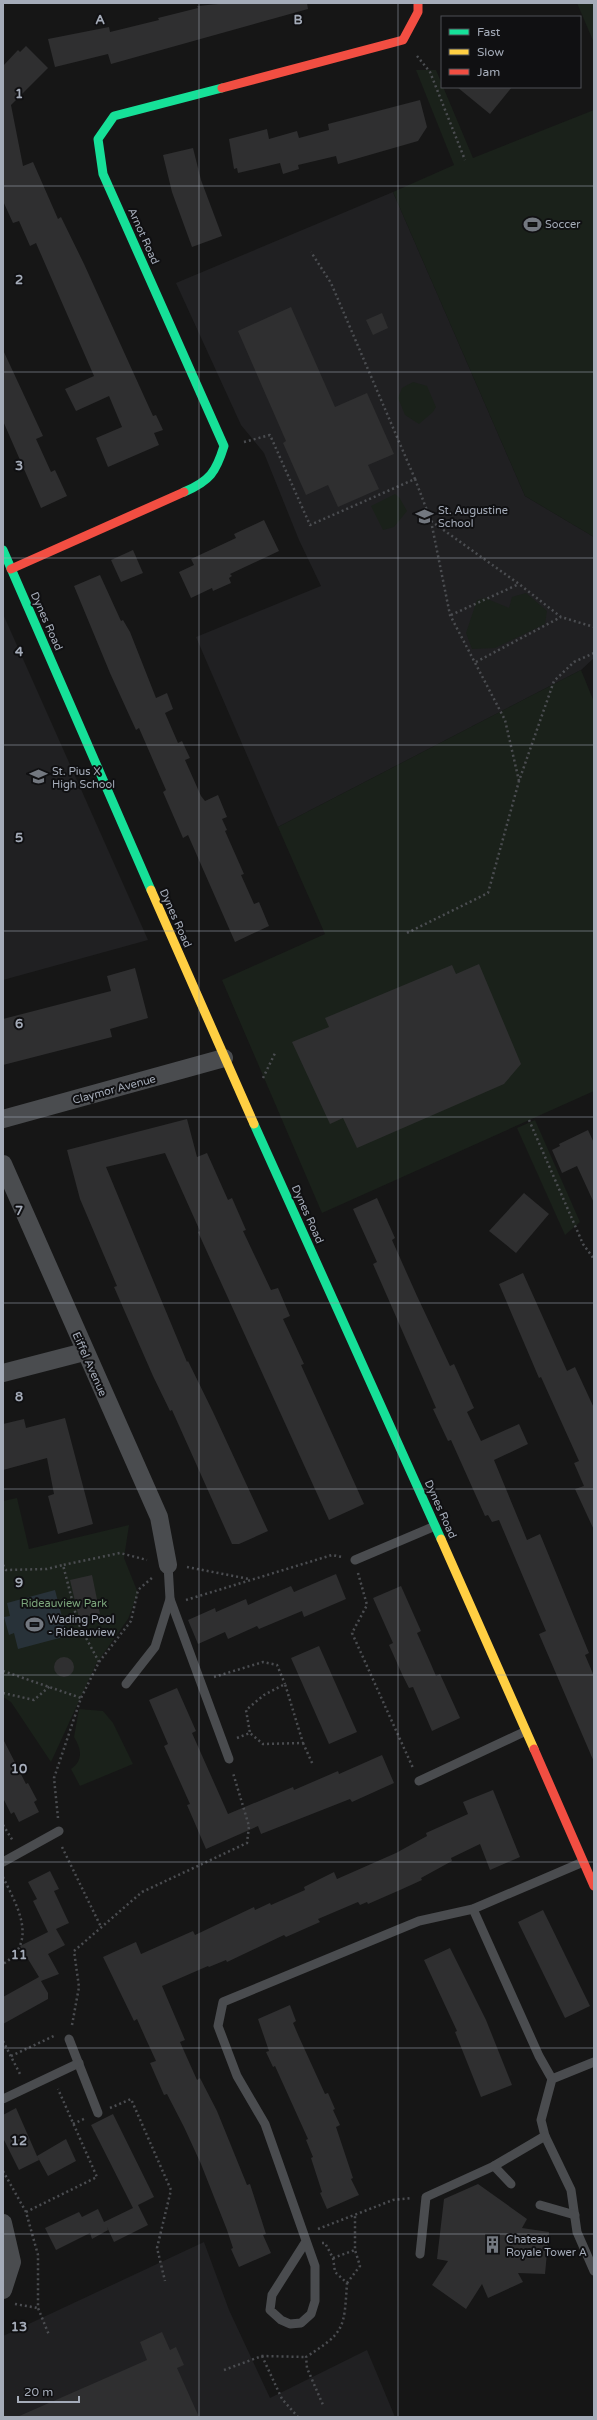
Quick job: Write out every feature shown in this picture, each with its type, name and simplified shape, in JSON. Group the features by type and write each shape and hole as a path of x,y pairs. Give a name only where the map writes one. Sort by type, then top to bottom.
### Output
{"street":[{"path":"403,40 418,12 418,3"},
{"name":"Arnot Road","path":"224,446 103,174 98,138 114,116 403,40"},
{"path":"11,569 200,485 217,468 224,446"},
{"name":"Dynes Road","path":"3,550 224,1058 527,1731 582,1862 594,1886"},
{"name":"Claymor Avenue","path":"3,1119 224,1058"},
{"name":"Eiffel Avenue","path":"3,1164 84,1352 159,1517 168,1565"},
{"path":"3,1373 84,1352"},
{"path":"3,2222 12,2262 6,2296"}],"lane":[{"path":"355,1560 435,1526"},
{"path":"168,1565 170,1599 229,1759"},
{"path":"126,1684 155,1647 170,1599"},
{"path":"419,1782 527,1731"},
{"path":"3,1862 59,1831"},
{"path":"305,2243 272,2295 270,2310 281,2320 290,2324 301,2323 311,2314 315,2301 315,2266 305,2243 265,2124 237,2076 218,2026 223,2002 419,1921 473,1909 582,1862"},
{"path":"473,1909 538,2056 552,2079 542,2120 545,2136 571,2190 577,2232 594,2271"},
{"path":"69,2039 98,2113"},
{"path":"552,2079 594,2062"},
{"path":"3,2099 79,2063"},
{"path":"420,2254 426,2197 494,2166 545,2136"},
{"path":"494,2166 511,2184"},
{"path":"540,2205 575,2216"}],"path":[{"path":"403,40 430,72 465,160"},
{"path":"311,252 331,283 415,478 431,521 450,615 476,662 505,720 519,781"},
{"path":"224,446 270,435 310,525 415,478"},
{"path":"431,521 519,584 560,617 594,627"},
{"path":"450,615 519,584"},
{"path":"476,662 560,617"},
{"path":"407,933 488,893 519,781 554,681 574,662 594,653"},
{"path":"263,1078 276,1051"},
{"path":"529,1120 583,1244 594,1259"},
{"path":"3,1565 6,1570 47,1569 120,1553 168,1565 250,1580"},
{"path":"170,1599 190,1600 332,1555 355,1560 367,1605 352,1633 419,1782"},
{"path":"64,1565 78,1623 100,1662"},
{"path":"101,1927 61,1845 54,1778 81,1698 100,1662 131,1621 138,1590 168,1565"},
{"path":"200,1681 263,1662 277,1665 285,1684 303,1744 313,1765"},
{"path":"3,1671 81,1698"},
{"path":"285,1684 264,1695 246,1710 250,1733 263,1744 303,1744"},
{"path":"3,1693 34,1700 50,1686"},
{"path":"223,1743 250,1733"},
{"path":"69,2039 79,1987 74,1951 142,1892 247,1843 249,1826 229,1759"},
{"path":"3,1877 23,1922 22,1937 18,1953 3,1964"},
{"path":"11,2056 71,2028"},
{"path":"3,2041 27,2087"},
{"path":"26,2212 97,2177 52,2076"},
{"path":"73,2124 131,2099 171,2190 157,2248 165,2281"},
{"path":"305,2243 321,2227 355,2214 393,2200 426,2197"},
{"path":"224,2370 262,2356 306,2357 334,2339 345,2319 347,2283 360,2266 355,2250 355,2214"},
{"path":"305,2243 325,2243 333,2258 336,2272 347,2283"},
{"path":"333,2258 355,2250"},
{"path":"6,2296 21,2306 38,2308"},
{"path":"262,2356 282,2399 298,2417"},
{"path":"306,2357 307,2368 322,2405"}],"shaded area":[{"name":"St. Augustine School","path":"393,192 525,496 594,537 594,658 581,670 278,827 196,637 321,586 299,540 264,453 241,425 176,283"},
{"name":"St. Pius X High School","path":"3,614 148,940 3,980"},
{"name":"Wading Pool - Rideauview","path":"55,1590 67,1636 18,1649 14,1633 9,1635 4,1617 10,1616 7,1603"},
{"path":"204,2242 229,2310 270,2398 367,2350 395,2417 3,2417 3,2336"}],"green space":[{"path":"577,3 594,3 594,43"},
{"path":"416,70 436,70 441,82 441,88 444,88 473,158 594,110 594,537 525,496 393,192 454,165"},
{"path":"413,382 427,386 436,407 433,412 419,424 405,415 398,398 402,388"},
{"path":"395,494 399,497 407,511 394,527 383,530 371,506"},
{"path":"526,593 547,611 545,624 495,648 472,649 466,633 477,600 485,598 509,608 512,597"},
{"path":"581,670 594,702 594,1091 322,1213 222,980 325,934 278,827"},
{"path":"535,1120 580,1222 565,1235 517,1128"},
{"name":"Rideauview Park","path":"17,1498 29,1549 129,1525 124,1558 138,1593 128,1619 96,1664 51,1762 11,1702 3,1697 3,1501"},
{"path":"79,1709 103,1711 113,1723 133,1764 80,1786 71,1769 80,1758 80,1750 74,1737"}],"building":[{"path":"229,3 307,3 308,9 111,64 108,54 55,67 48,39 109,27 110,32 159,20 158,18 198,8 197,6"},
{"path":"26,46 48,68 11,105 23,166 33,162 58,219 61,217 84,264 153,416 156,415 163,430 154,433 159,445 108,467 96,438 122,427 109,396 76,411 65,389 94,376 36,243 30,246 19,221 13,223 3,201 3,66 18,50 20,52"},
{"path":"458,88 511,88 490,114"},
{"path":"420,100 427,127 418,141 338,164 336,156 298,165 299,169 283,174 280,163 238,173 237,168 234,169 229,139 267,129 269,139 297,131 299,138 329,130 328,124"},
{"path":"193,148 201,180 222,236 192,247 172,192 163,155"},
{"path":"291,307 335,407 367,393 394,454 368,465 379,489 338,507 328,485 306,495 283,443 286,441 238,331"},
{"path":"382,313 388,328 373,335 366,320"},
{"path":"3,350 43,436 36,439 51,472 55,470 67,496 41,508 3,421"},
{"path":"264,520 279,551 230,574 232,576 229,578 231,583 213,591 212,588 191,598 179,572 194,565 191,559 236,538 234,534"},
{"path":"133,550 143,573 121,582 111,560"},
{"path":"100,575 121,621 123,620 130,632 156,698 167,693 173,709 165,713 178,743 182,741 190,758 185,760 201,796 205,801 218,795 227,817 222,819 227,830 225,831 244,874 241,875 254,904 259,902 269,926 235,942 188,835 183,838 163,792 166,790 139,728 136,730 110,673 74,586"},
{"path":"479,964 521,1064 504,1084 357,1148 343,1118 330,1124 292,1042 329,1027 325,1018 452,965 456,974"},
{"path":"135,968 148,1018 110,1029 112,1037 3,1065 3,1019 111,991 107,976"},
{"path":"187,1119 197,1157 207,1153 228,1200 232,1198 246,1230 243,1231 271,1290 278,1288 290,1316 283,1319 304,1364 301,1365 364,1504 329,1520 198,1232 200,1231 165,1153 106,1167 187,1362 188,1361 213,1412 268,1531 239,1544 232,1544 172,1410 170,1411 153,1376 114,1287 117,1286 80,1199 67,1150"},
{"path":"588,1130 594,1143 594,1203 577,1166 562,1173 552,1150 560,1146 559,1144"},
{"path":"524,1193 549,1214 516,1253 489,1231"},
{"path":"377,1198 395,1238 392,1240 417,1296 450,1366 454,1364 474,1408 467,1412 481,1441 519,1424 528,1444 494,1460 527,1540 540,1534 589,1653 585,1655 594,1676 594,1762 539,1634 546,1631 499,1520 492,1522 488,1515 485,1516 451,1440 448,1441 433,1409 436,1408 373,1264 377,1262 353,1209"},
{"path":"523,1273 567,1371 575,1367 594,1408 594,1530 575,1489 584,1486 574,1463 579,1461 541,1377 539,1378 499,1284"},
{"path":"65,1418 93,1524 58,1534 48,1496 54,1494 47,1458 3,1470 3,1424 24,1419 26,1428"},
{"path":"336,1574 346,1599 304,1617 302,1611 259,1629 257,1626 228,1639 225,1632 198,1644 188,1620 215,1608 216,1612 246,1599 248,1605 291,1586 294,1592"},
{"path":"92,1575 100,1614 79,1618 70,1580"},
{"path":"401,1586 421,1631 417,1633 436,1676 440,1674 460,1718 432,1731 413,1687 409,1688 389,1645 393,1643 373,1598"},
{"path":"319,1646 357,1732 329,1744 291,1658"},
{"path":"64,1657 71,1660 74,1667 71,1674 64,1677 57,1674 54,1667 57,1660"},
{"path":"177,1688 196,1731 192,1733 228,1814 293,1787 294,1790 338,1771 339,1774 382,1755 394,1783 352,1802 350,1799 261,1834 258,1826 206,1849 187,1805 190,1804 164,1746 168,1744 149,1700"},
{"path":"3,1739 26,1784 28,1783 37,1800 34,1802 39,1812 19,1822 14,1812 11,1814 3,1798"},
{"path":"493,1790 520,1857 490,1870 480,1844 451,1858 452,1861 421,1878 422,1880 400,1890 368,1904 367,1902 360,1905 358,1902 318,1919 320,1922 286,1937 284,1935 227,1962 226,1960 209,1967 208,1966 162,1986 185,2040 180,2042 197,2080 200,2078 217,2111 247,2185 250,2184 266,2234 263,2235 271,2253 239,2267 231,2249 233,2248 227,2230 201,2164 167,2094 164,2095 150,2063 156,2061 137,2019 134,2021 103,1957 136,1942 141,1954 193,1931 195,1935 254,1907 255,1910 270,1903 271,1905 305,1890 304,1887 334,1872 337,1879 396,1853 427,1836 426,1833 468,1814 463,1802"},
{"path":"50,1871 59,1889 54,1891 69,1923 56,1929 65,1945 48,1954 59,1974 41,1981 48,1993 48,1999 3,2024 3,1997 39,1977 20,1946 48,1932 33,1901 37,1899 28,1882"},
{"path":"543,1910 590,2006 565,2018 518,1922"},
{"path":"450,1948 486,2020 512,2085 481,2097 455,2032 457,2031 424,1960"},
{"path":"290,2005 296,2021 293,2023 299,2037 325,2094 328,2093 335,2109 333,2110 340,2125 336,2127 353,2178 351,2179 359,2195 327,2209 320,2193 322,2192 311,2158 313,2157 306,2140 308,2139 275,2066 273,2067 266,2052 269,2051 258,2019"},
{"path":"16,2108 39,2160 19,2170 3,2138 3,2115"},
{"path":"113,2114 154,2197 138,2205 148,2225 114,2242 107,2227 108,2230 92,2239 90,2233 56,2250 45,2228 79,2212 82,2217 98,2209 104,2222 133,2208 91,2125"},
{"path":"66,2139 76,2161 48,2176 37,2156"},
{"name":"Chateau Royale Tower A","path":"478,2184 527,2219 522,2228 549,2232 545,2274 518,2273 523,2282 488,2298 482,2284 466,2309 432,2285 448,2261 437,2259 444,2199"},
{"path":"162,2332 170,2350 176,2347 184,2365 177,2368 199,2417 17,2417 147,2360 140,2342"}],"traffic: fast":[{"path":"184,492 200,484 211,475 218,463 224,446 103,174 98,139 114,116 222,88"},
{"path":"3,550 151,890"},
{"path":"254,1124 441,1539"}],"traffic: slow":[{"path":"151,890 254,1124"},
{"path":"441,1539 534,1749"}],"traffic: jam":[{"path":"222,88 403,40 418,12 418,3"},
{"path":"11,569 184,492"},
{"path":"534,1749 594,1886"}],"place":[{"name":"Soccer","path":"532,224"},
{"name":"St. Augustine School","path":"425,516"},
{"name":"St. Pius X High School","path":"39,777"},
{"name":"Wading Pool - Rideauview","path":"35,1625"},
{"name":"Chateau Royale Tower A","path":"493,2245"}]}
